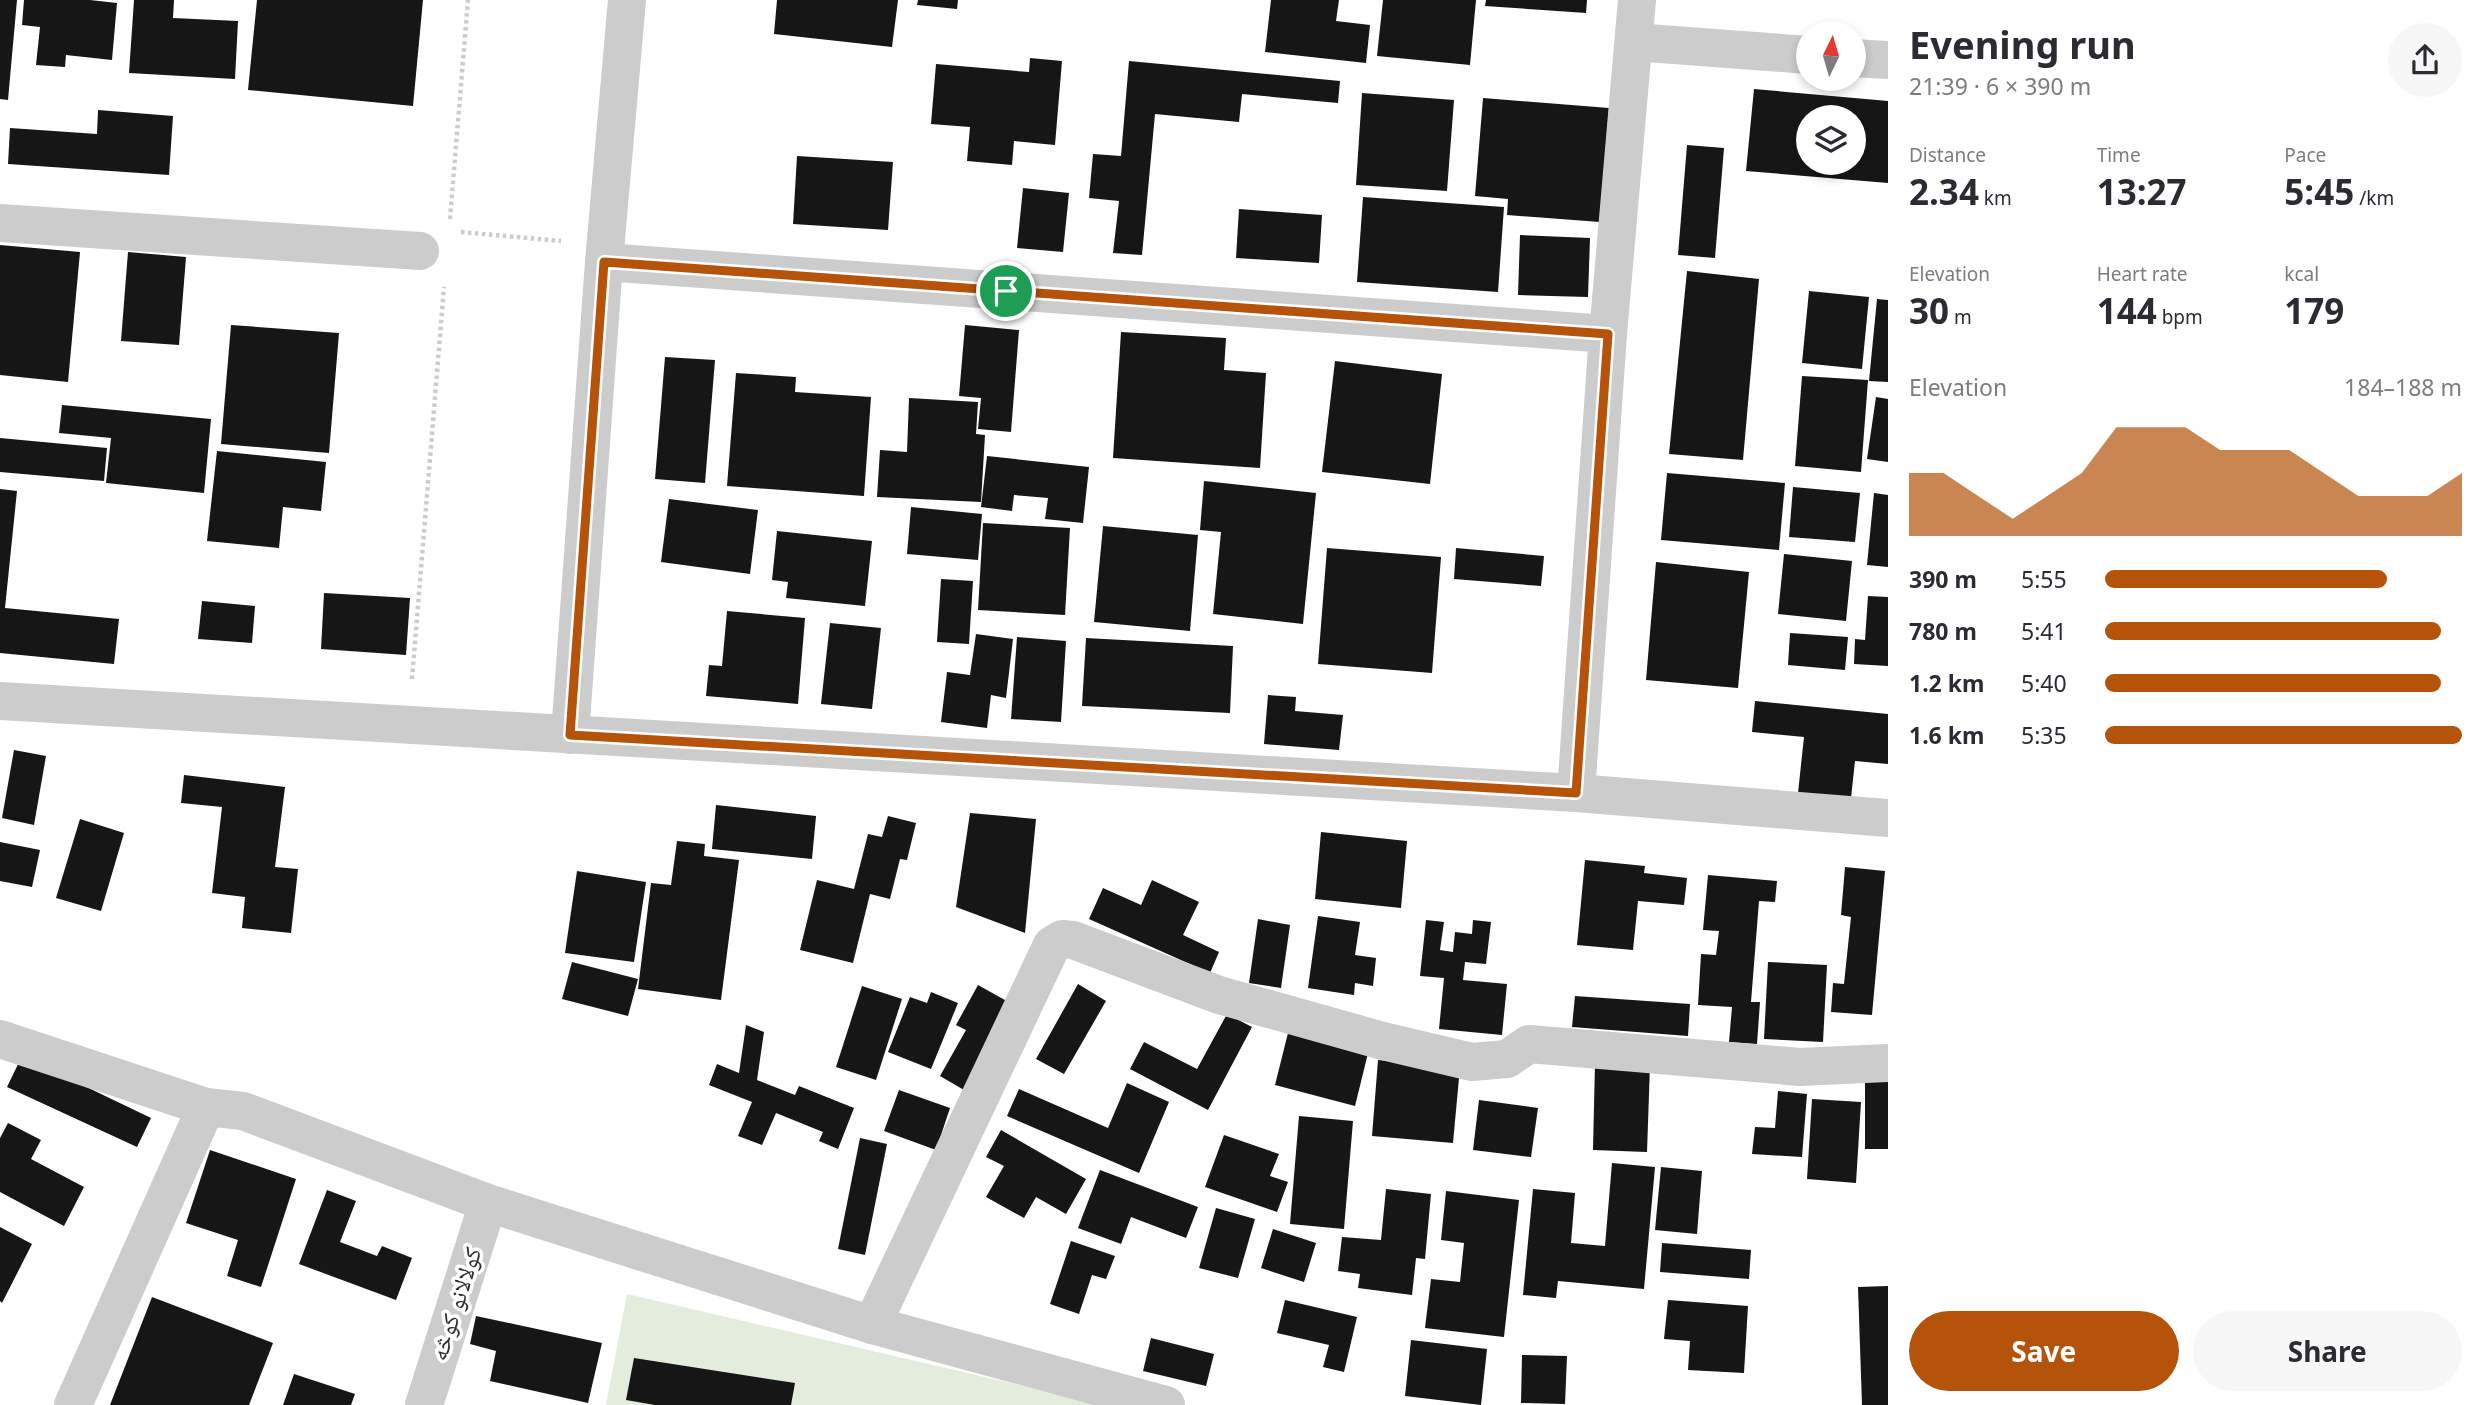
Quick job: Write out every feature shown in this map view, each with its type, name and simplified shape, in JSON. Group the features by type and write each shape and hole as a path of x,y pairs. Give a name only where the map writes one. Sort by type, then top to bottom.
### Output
{"street":[{"path":"570,735 626,0"},
{"path":"1576,793 1608,334 1637,0"},
{"path":"1634,42 1796,54"},
{"path":"1866,59 1888,60"},
{"path":"0,223 420,250"},
{"path":"604,262 1608,334"},
{"path":"0,701 1576,793 1888,818"},
{"path":"872,1325 1052,945 1062,939 1073,940 1219,995 1383,1041 1472,1062 1507,1059 1530,1044 1800,1067 1888,1063"},
{"path":"0,1040 206,1107 243,1111 488,1203 872,1325 1166,1405"},
{"path":"73,1405 206,1107"},
{"name":"کولالانو کوڅه","path":"424,1405 488,1203"}],"path":[{"path":"468,0 449,230 569,242"},
{"path":"412,686 444,286"}],"shaded area":[{"path":"627,1294 1105,1405 606,1405"}],"building":[{"path":"0,0 17,0 8,100 0,99"},
{"path":"24,0 90,0 117,3 112,60 66,55 65,67 36,65 40,27 22,25"},
{"path":"134,0 174,0 173,18 238,21 235,79 129,73"},
{"path":"257,0 423,0 413,106 248,90"},
{"path":"777,0 898,0 892,47 774,34"},
{"path":"918,0 958,0 957,9 917,5"},
{"path":"1271,0 1339,0 1336,21 1370,25 1366,63 1265,52"},
{"path":"1383,0 1476,0 1470,65 1377,56"},
{"path":"1486,0 1587,0 1586,13 1485,6"},
{"path":"1030,58 1062,61 1055,145 1014,141 1012,165 967,161 970,127 931,124 936,64 1029,72"},
{"path":"1129,61 1340,81 1338,103 1242,94 1239,122 1155,114 1142,255 1113,253 1119,201 1089,198 1093,154 1121,156"},
{"path":"1754,89 1888,101 1888,183 1746,171"},
{"path":"1362,93 1454,100 1447,191 1356,185"},
{"path":"1483,98 1609,108 1600,222 1507,215 1508,199 1475,196"},
{"path":"98,110 173,116 169,175 8,164 10,128 97,134"},
{"path":"1687,145 1724,148 1715,258 1678,255"},
{"path":"797,156 893,162 888,230 793,224"},
{"path":"1023,188 1069,193 1063,252 1017,248"},
{"path":"1363,197 1504,207 1498,292 1357,282"},
{"path":"1239,209 1322,215 1319,263 1236,258"},
{"path":"1520,235 1590,238 1588,297 1518,295"},
{"path":"0,245 80,252 68,382 0,375"},
{"path":"128,252 186,257 179,345 121,341"},
{"path":"1687,271 1759,279 1743,460 1669,454"},
{"path":"1809,291 1869,297 1862,369 1802,363"},
{"path":"1877,299 1888,300 1888,382 1869,381"},
{"path":"231,325 339,333 329,453 221,444"},
{"path":"965,325 1019,330 1011,432 978,429 981,398 959,396"},
{"path":"1121,332 1226,338 1224,370 1266,373 1260,468 1113,458"},
{"path":"665,357 715,360 705,483 655,479"},
{"path":"1335,361 1442,374 1430,484 1322,472"},
{"path":"736,373 796,377 795,392 871,397 864,496 727,486"},
{"path":"1802,376 1868,380 1861,472 1795,466"},
{"path":"1876,397 1888,399 1888,462 1867,459"},
{"path":"909,398 978,402 976,434 985,435 981,502 877,497 880,450 907,452"},
{"path":"62,405 211,419 204,493 106,483 111,438 59,433"},
{"path":"0,438 107,448 104,481 0,472"},
{"path":"217,451 326,462 321,511 283,507 279,548 207,541"},
{"path":"987,456 1089,467 1083,523 1045,519 1048,498 1014,495 1012,511 981,507"},
{"path":"1667,473 1785,483 1779,550 1661,540"},
{"path":"1204,481 1316,493 1303,624 1213,614 1221,532 1200,530"},
{"path":"1793,487 1860,493 1855,542 1789,537"},
{"path":"0,489 17,491 5,608 119,619 114,664 0,653"},
{"path":"1874,493 1888,495 1888,567 1867,565"},
{"path":"669,499 758,510 750,574 661,562"},
{"path":"911,507 982,514 978,560 907,554"},
{"path":"983,523 1070,528 1065,615 978,610"},
{"path":"1103,526 1198,535 1190,631 1094,622"},
{"path":"777,531 872,541 865,606 786,598 788,582 772,580"},
{"path":"1327,548 1441,557 1432,673 1318,664"},
{"path":"1456,548 1544,556 1541,586 1454,579"},
{"path":"1784,554 1852,561 1846,621 1778,614"},
{"path":"1656,562 1749,572 1738,688 1646,680"},
{"path":"941,579 973,581 969,644 937,642"},
{"path":"324,593 410,598 406,655 321,649"},
{"path":"1868,596 1888,597 1888,666 1854,664 1855,639 1865,640"},
{"path":"202,601 255,606 252,643 198,639"},
{"path":"727,611 805,618 798,704 706,696 709,665 722,666"},
{"path":"830,623 881,628 872,709 821,704"},
{"path":"1790,633 1848,637 1845,670 1788,665"},
{"path":"976,634 1013,639 1006,698 991,695 987,728 941,722 947,672 970,675"},
{"path":"1017,637 1066,641 1061,722 1011,719"},
{"path":"1086,638 1233,646 1230,713 1082,706"},
{"path":"1268,695 1296,697 1295,711 1343,715 1339,750 1264,744"},
{"path":"1755,701 1888,714 1888,764 1855,761 1851,798 1798,793 1804,737 1752,732"},
{"path":"14,750 46,756 34,825 2,818"},
{"path":"184,775 285,787 275,867 298,869 291,933 242,928 245,897 212,893 222,807 181,803"},
{"path":"716,805 816,816 812,859 712,849"},
{"path":"970,813 1036,819 1025,933 956,907"},
{"path":"888,816 916,823 907,860 900,859 890,899 870,894 853,963 800,950 817,880 854,889 868,834 882,837"},
{"path":"80,819 124,833 101,911 56,898"},
{"path":"1321,832 1407,841 1401,908 1315,899"},
{"path":"677,841 705,844 704,856 739,860 721,1000 638,989 651,883 671,885"},
{"path":"0,842 40,850 32,887 0,881"},
{"path":"1585,860 1645,866 1644,873 1687,878 1684,905 1638,901 1633,950 1577,945"},
{"path":"1845,867 1885,871 1872,1015 1831,1012 1833,983 1844,984 1851,917 1841,915"},
{"path":"577,871 646,882 634,962 565,953"},
{"path":"1708,875 1777,881 1775,902 1759,901 1751,1002 1760,1002 1757,1044 1729,1042 1732,1007 1698,1005 1701,954 1716,955 1719,931 1703,930"},
{"path":"1152,880 1199,902 1183,935 1219,952 1210,973 1089,919 1103,888 1141,905"},
{"path":"1318,916 1360,922 1355,955 1376,958 1373,986 1355,983 1354,995 1308,988"},
{"path":"1258,919 1290,925 1281,988 1249,983"},
{"path":"1426,920 1444,922 1440,950 1453,952 1455,932 1472,934 1473,920 1491,922 1486,964 1465,962 1463,980 1507,984 1502,1035 1439,1029 1444,978 1420,976"},
{"path":"572,962 638,979 628,1016 562,999"},
{"path":"1768,962 1827,965 1823,1042 1764,1039"},
{"path":"1078,984 1106,1001 1064,1074 1036,1059"},
{"path":"978,985 1012,1004 964,1090 940,1076 966,1030 956,1025"},
{"path":"862,986 902,999 876,1080 836,1067"},
{"path":"931,992 958,1003 931,1069 888,1052 910,997 927,1003"},
{"path":"1575,996 1690,1004 1688,1036 1572,1027"},
{"path":"1227,1014 1252,1027 1208,1110 1130,1069 1144,1042 1197,1069"},
{"path":"1291,1021 1371,1041 1355,1106 1275,1085"},
{"path":"746,1025 764,1032 757,1080 795,1095 799,1086 854,1108 838,1149 819,1141 823,1132 776,1113 762,1145 738,1136 752,1102 709,1085 717,1064 739,1073"},
{"path":"22,1056 151,1118 137,1147 7,1087"},
{"path":"1378,1060 1460,1067 1453,1143 1372,1136"},
{"path":"1595,1063 1650,1065 1647,1152 1593,1150"},
{"path":"1865,1073 1888,1073 1888,1149 1865,1149"},
{"path":"1127,1083 1169,1102 1139,1173 1007,1116 1019,1089 1108,1128"},
{"path":"899,1090 950,1108 936,1150 884,1131"},
{"path":"1778,1091 1807,1094 1802,1157 1752,1154 1755,1127 1775,1128"},
{"path":"1812,1099 1861,1102 1856,1183 1807,1179"},
{"path":"1479,1100 1538,1108 1531,1157 1473,1150"},
{"path":"1299,1116 1353,1121 1344,1229 1290,1224"},
{"path":"8,1123 41,1140 31,1159 84,1187 64,1226 0,1192 0,1138"},
{"path":"1001,1130 1086,1179 1066,1214 1036,1197 1024,1218 986,1197 1004,1166 986,1157"},
{"path":"1224,1135 1279,1154 1270,1176 1288,1182 1277,1212 1205,1187"},
{"path":"860,1138 887,1144 865,1255 838,1249"},
{"path":"210,1150 296,1179 261,1287 227,1276 238,1240 186,1223"},
{"path":"1612,1163 1655,1167 1644,1289 1558,1281 1556,1298 1523,1295 1533,1189 1575,1193 1571,1243 1605,1246"},
{"path":"1661,1167 1702,1171 1697,1234 1655,1230"},
{"path":"1100,1170 1198,1207 1186,1238 1131,1217 1121,1244 1078,1228"},
{"path":"1386,1189 1431,1194 1425,1259 1416,1258 1412,1295 1358,1288 1360,1274 1338,1271 1342,1237 1381,1240"},
{"path":"327,1190 356,1201 340,1242 377,1256 382,1246 412,1258 396,1300 299,1264"},
{"path":"1446,1191 1519,1200 1504,1337 1425,1328 1431,1279 1460,1282 1464,1243 1441,1240"},
{"path":"1216,1208 1255,1219 1238,1278 1199,1268"},
{"path":"0,1227 32,1244 2,1303 0,1301"},
{"path":"1273,1229 1316,1243 1304,1282 1261,1268"},
{"path":"1071,1241 1115,1256 1106,1279 1092,1275 1079,1314 1050,1304"},
{"path":"1662,1243 1751,1250 1749,1279 1660,1272"},
{"path":"1888,1286 1888,1405 1862,1405 1858,1287"},
{"path":"152,1297 273,1343 249,1405 110,1405"},
{"path":"1285,1300 1357,1317 1344,1372 1323,1367 1329,1345 1277,1333"},
{"path":"1668,1300 1748,1306 1744,1373 1688,1370 1690,1341 1664,1339"},
{"path":"476,1316 602,1343 588,1403 490,1381 496,1351 470,1344"},
{"path":"1151,1338 1214,1354 1206,1386 1143,1371"},
{"path":"1411,1340 1487,1349 1481,1405 1405,1396"},
{"path":"1522,1355 1567,1356 1565,1404 1521,1403"},
{"path":"634,1358 795,1383 791,1405 655,1405 626,1400"},
{"path":"294,1374 355,1394 351,1405 283,1405"}],"route":[{"path":"604,262 1006,291 1608,334 1576,793 570,735 604,262"}]}
